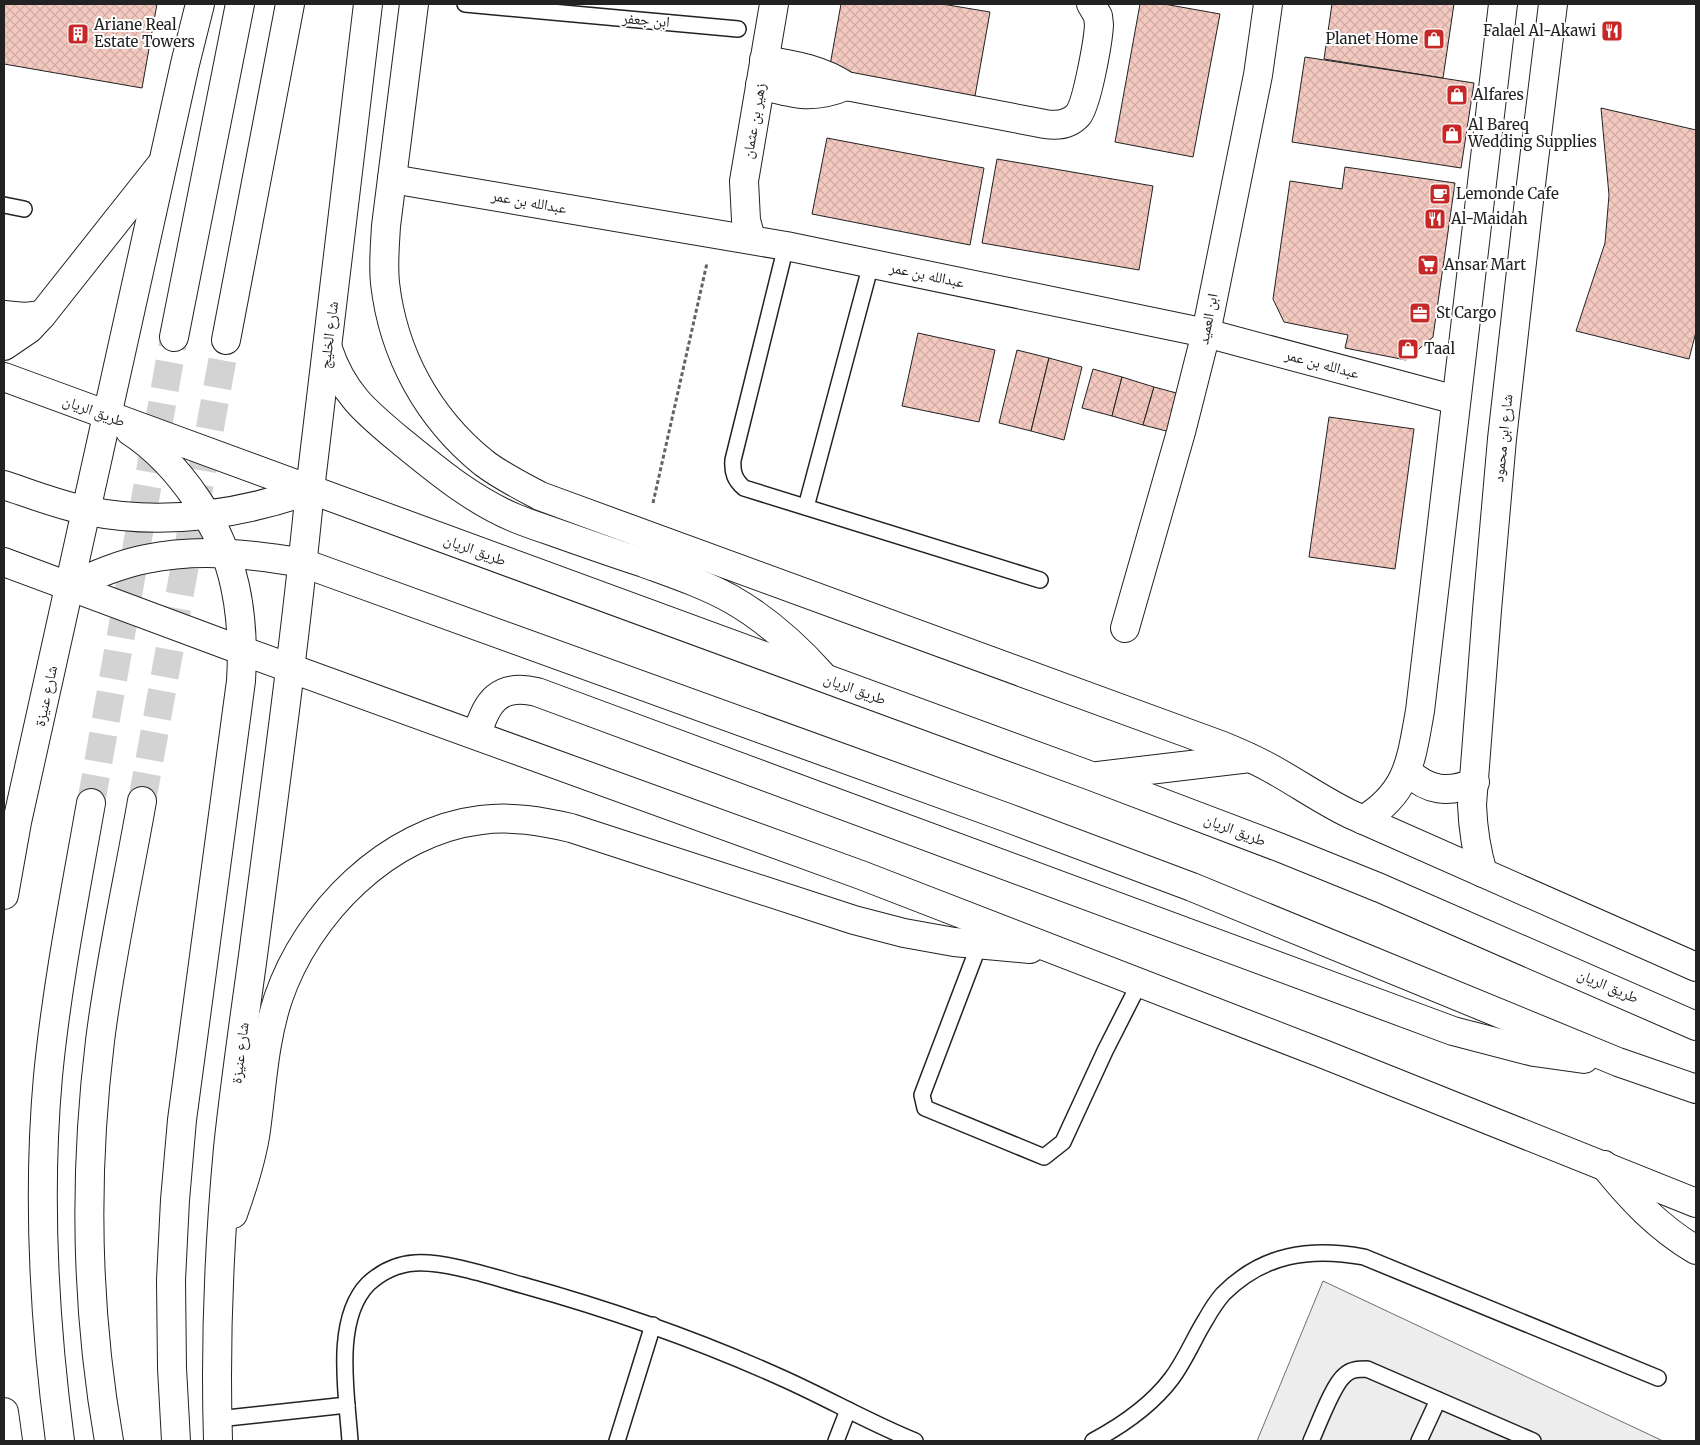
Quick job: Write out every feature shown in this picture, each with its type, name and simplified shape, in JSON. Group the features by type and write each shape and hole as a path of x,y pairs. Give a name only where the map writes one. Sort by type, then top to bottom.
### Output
{"main road":[{"path":"70,586 200,4"},
{"path":"174,336 240,4"},
{"path":"226,340 290,4"},
{"name":"شارع الخليج","path":"289,666 303,563 368,4"},
{"path":"414,4 384,254 385,282 396,337 421,392 439,418 461,442 485,463 511,481 540,496 1223,746 1250,758 1330,805 1696,967"},
{"name":"زهير بن عثمان","path":"751,239 746,220 744,181 774,4"},
{"path":"762,73 800,65 836,79 846,86 1045,124 1062,125 1077,116 1085,100 1099,25 1098,16 1090,4"},
{"name":"ابن العميد","path":"1125,628 1176,450 1206,333 1258,75 1268,4"},
{"path":"1363,820 1375,813 1390,800 1407,771 1420,711 1503,4"},
{"name":"شارع ابن محمود","path":"1483,873 1476,851 1472,805 1487,610 1502,439 1553,4"},
{"path":"4,346 29,329 42,315 164,160"},
{"name":"عبدالله بن عمر","path":"392,179 751,239 1206,333 1456,400"},
{"path":"4,315 25,317 42,315"},
{"path":"327,348 334,368 345,387 359,405 435,469 474,497 516,519 676,575 732,600 758,616 782,635 805,655 825,678"},
{"name":"طريق الريان","path":"4,377 1094,776 1380,888 1696,1026"},
{"path":"108,416 137,436 164,459 187,486 207,515 224,552 235,584 241,617 242,681 182,1120 174,1200 172,1358 176,1441"},
{"path":"4,485 87,511 177,518 242,510 310,490"},
{"path":"70,586 107,570 145,559 185,553 224,552 303,563 998,814 1192,887 1618,1062 1696,1089"},
{"path":"4,562 243,651 289,666 861,875 1140,982 1696,1203"},
{"name":"شارع عنيزة","path":"4,895 17,822 70,586"},
{"name":"شارع عنيزة","path":"218,1430 218,1329 228,1149 289,666"},
{"path":"477,735 482,717 494,699 504,692 514,690 526,689 537,692 1453,1031 1534,1052 1618,1062"},
{"path":"1094,776 1250,758"},
{"path":"1407,771 1416,779 1439,789 1464,787 1475,782"},
{"path":"109,1441 98,1357 93,1288 91,1218 92,1130 100,1042 112,954 142,802"},
{"path":"60,1441 52,1380 46,1304 43,1229 44,1153 48,1077 56,1010 65,943 91,803"},
{"path":"222,1240 243,1187 250,1160 269,1034 275,1008 299,950 330,906 349,886 388,857 417,840 440,830 480,820 511,818 541,821 571,828 854,920 904,933 979,945 1056,950"},
{"path":"1604,1165 1627,1194 1653,1219 1696,1250"},
{"path":"4,1412 8,1441"}],"lane":[{"name":"ابن جعفر","path":"464,4 738,29"},
{"path":"4,205 24,209"},
{"path":"786,246 733,460 732,471 736,481 744,488 1040,580"},
{"path":"806,507 872,264"},
{"path":"979,945 922,1095 925,1108 1044,1157 1063,1142 1105,1051 1140,982"},
{"path":"1093,1441 1119,1427 1148,1405 1172,1378 1192,1347 1205,1320 1222,1295 1241,1278 1263,1265 1313,1252 1339,1252 1364,1257 1658,1378"},
{"path":"350,1441 345,1359 350,1315 357,1298 368,1284 398,1266 415,1262 450,1266 586,1303 653,1325 719,1350 784,1378 915,1441"},
{"path":"616,1441 653,1325"},
{"path":"1311,1441 1338,1382 1350,1371 1358,1369 1367,1369 1532,1441"},
{"path":"1420,1441 1438,1400"},
{"path":"218,1430 347,1404"},
{"path":"836,1441 848,1410"}],"path":[{"path":"652,507 713,233"}],"shaded area":[{"path":"1323,1281 1663,1441 1257,1441"}],"building":[{"name":"Ariane Real Estate Towers","path":"4,4 157,4 142,88 4,64"},
{"path":"841,4 942,4 990,12 975,96 829,71"},
{"path":"1140,4 1164,4 1220,14 1193,157 1115,142"},
{"path":"1332,4 1454,4 1443,78 1324,59"},
{"path":"1305,57 1474,83 1461,168 1292,142"},
{"path":"1601,108 1696,130 1696,332 1689,359 1576,331 1605,243 1609,195"},
{"path":"827,138 984,168 970,245 812,214"},
{"path":"997,159 1153,186 1139,270 982,243"},
{"path":"1345,167 1455,183 1433,337 1406,360 1345,348 1348,335 1284,322 1273,299 1290,181 1342,189"},
{"path":"918,333 995,350 979,422 902,406"},
{"path":"1017,350 1049,358 1031,431 999,423"},
{"path":"1049,358 1082,367 1064,440 1031,431"},
{"path":"1093,369 1122,377 1112,416 1082,408"},
{"path":"1122,377 1154,387 1143,425 1112,416"},
{"path":"1154,387 1184,395 1174,433 1143,425"},
{"path":"1329,417 1414,429 1395,569 1309,557"}],"tunnel":[{"path":"91,803 174,337"},
{"path":"142,801 226,340"}],"place":[{"name":"Falael Al-Akawi","path":"1612,31"},
{"name":"Ariane Real Estate Towers","path":"78,34"},
{"name":"Planet Home","path":"1434,39"},
{"name":"Alfares","path":"1457,95"},
{"name":"Al Bareq Wedding Supplies","path":"1452,134"},
{"name":"Lemonde Cafe","path":"1440,194"},
{"name":"Al-Maidah","path":"1435,219"},
{"name":"Ansar Mart","path":"1428,265"},
{"name":"St Cargo","path":"1420,313"},
{"name":"Taal","path":"1408,349"}]}
